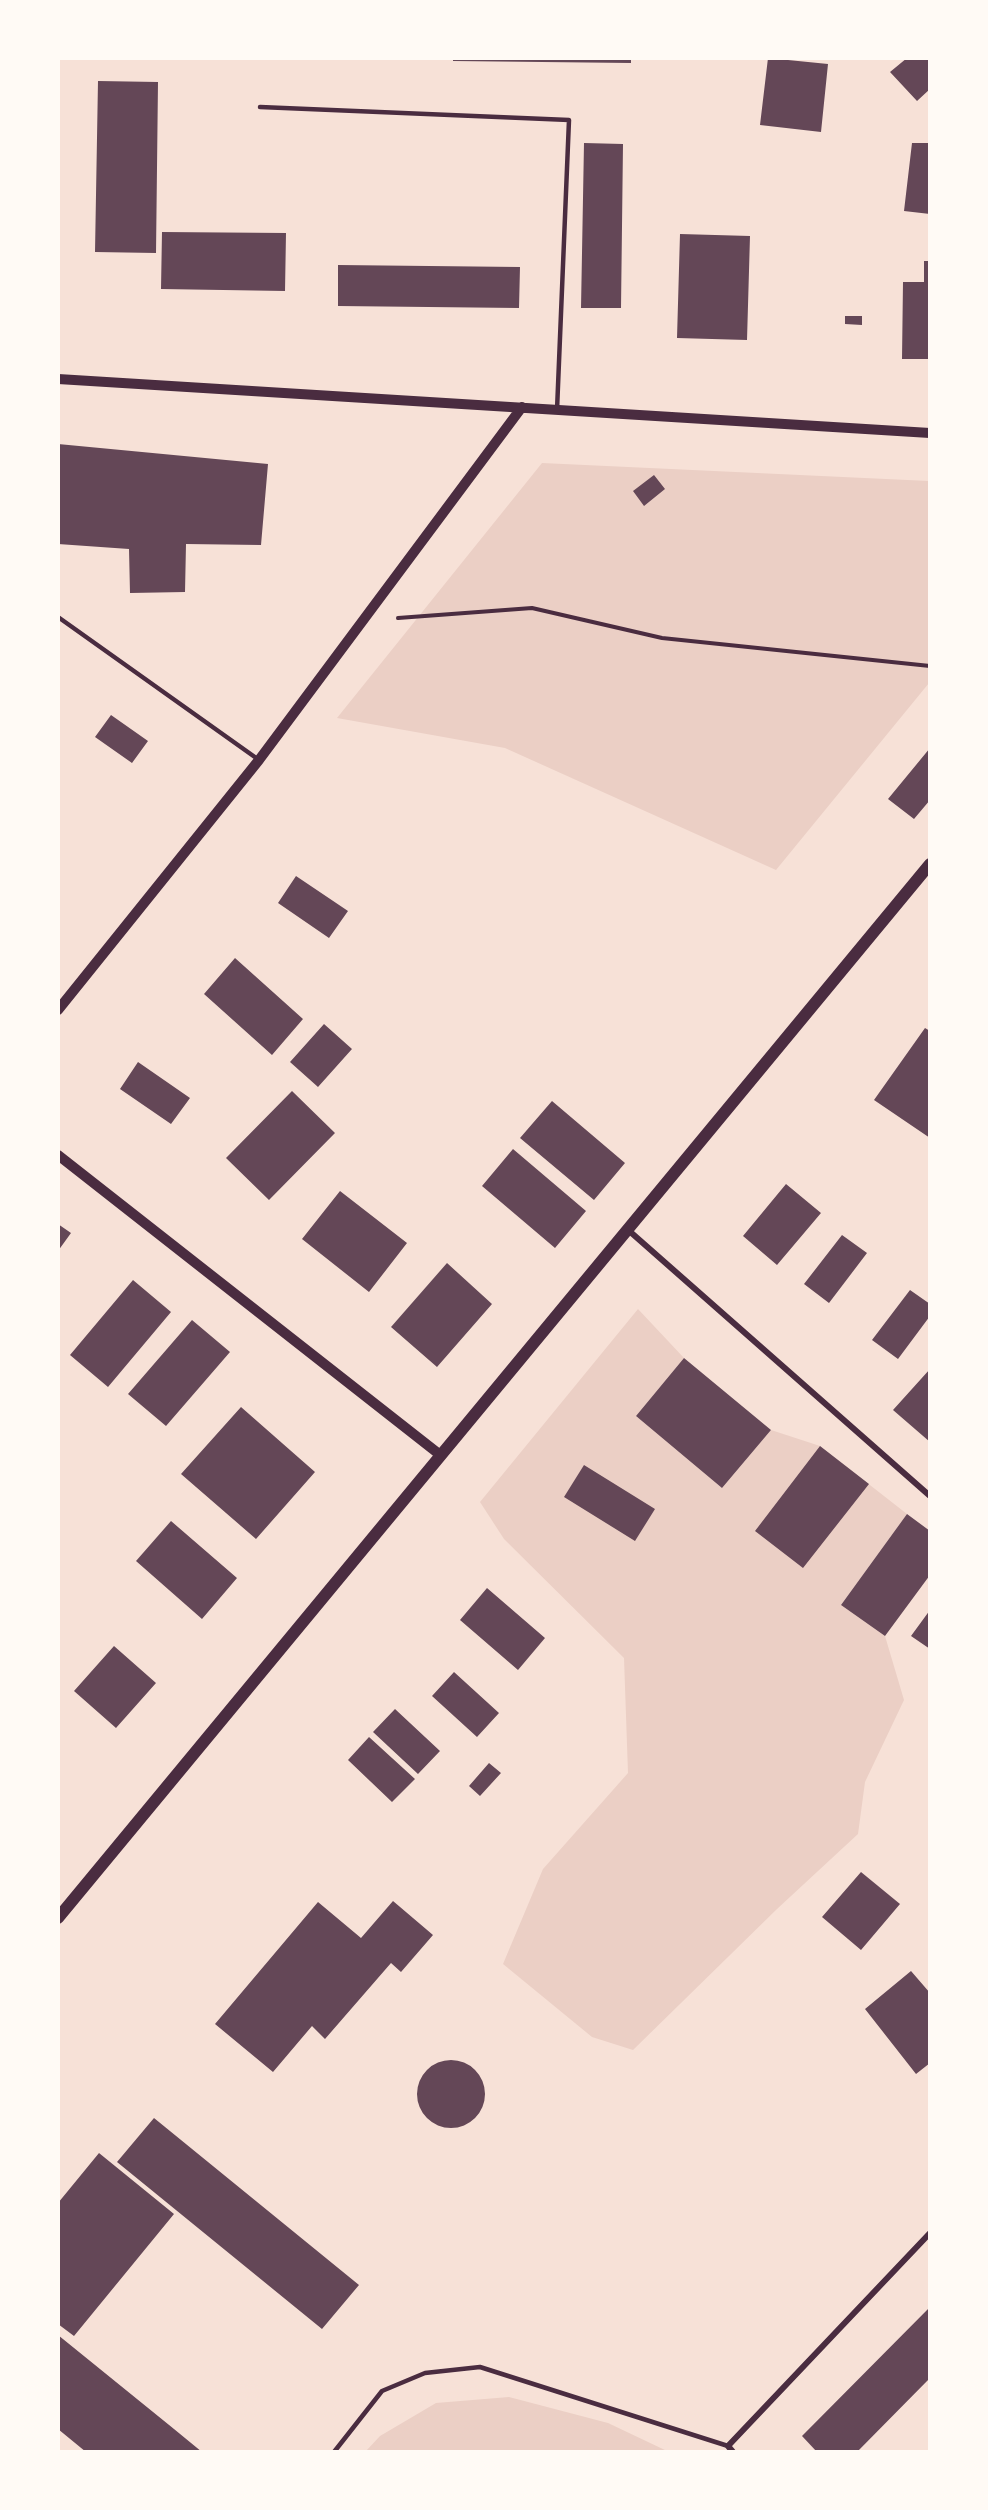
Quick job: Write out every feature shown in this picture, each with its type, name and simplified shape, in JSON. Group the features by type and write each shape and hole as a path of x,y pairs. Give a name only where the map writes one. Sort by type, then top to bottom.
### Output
{"main road":[{"path":"58,1918 930,864"}],"street":[{"path":"58,379 930,433"},
{"path":"58,1010 260,760 522,407"},
{"path":"58,1155 439,1455"},
{"path":"627,1229 930,1496"},
{"path":"730,2449 930,2233"}],"lane":[{"path":"260,108 569,120 557,410"},
{"path":"58,617 260,760"},
{"path":"334,2451 382,2391 425,2373 480,2367 730,2449"}],"path":[{"path":"365,620 532,609 662,638 930,666"}],"shaded area":[{"path":"542,463 929,481 929,683 776,870 505,748 337,718"},
{"path":"638,1309 684,1358 636,1416 722,1488 771,1430 820,1446 907,1514 841,1605 885,1636 904,1700 865,1782 858,1834 777,1909 633,2050 592,2037 503,1964 543,1869 628,1773 624,1658 504,1539 480,1502"},
{"path":"509,2397 608,2423 667,2451 366,2451 380,2436 436,2403"}],"building":[{"path":"453,58 631,58 631,63 453,61"},
{"path":"768,58 828,64 821,132 760,125"},
{"path":"907,58 930,58 930,89 917,101 890,72"},
{"path":"98,81 158,82 156,253 95,252"},
{"path":"584,143 623,144 621,308 581,308"},
{"path":"912,143 930,143 930,214 904,211"},
{"path":"162,232 286,233 285,291 161,289"},
{"path":"680,234 750,236 747,340 677,338"},
{"path":"924,261 930,261 930,359 902,359 903,282 924,282"},
{"path":"338,265 520,267 519,308 338,306"},
{"path":"845,316 862,316 862,325 845,324"},
{"path":"58,444 268,464 261,545 186,544 185,592 130,593 129,549 58,544"},
{"path":"654,475 665,489 644,506 633,491"},
{"path":"111,715 148,741 132,763 95,737"},
{"path":"930,748 930,800 914,819 888,799"},
{"path":"296,876 348,911 329,938 278,903"},
{"path":"235,958 303,1019 272,1055 204,994"},
{"path":"324,1024 352,1049 318,1087 290,1062"},
{"path":"925,1028 930,1031 930,1138 874,1100"},
{"path":"138,1062 190,1098 171,1124 120,1089"},
{"path":"292,1091 335,1133 269,1200 226,1158"},
{"path":"552,1101 625,1163 594,1200 520,1138"},
{"path":"513,1149 586,1211 555,1248 482,1186"},
{"path":"786,1184 821,1213 777,1265 743,1236"},
{"path":"340,1191 407,1243 369,1292 302,1239"},
{"path":"58,1224 71,1233 58,1251"},
{"path":"842,1235 867,1253 829,1303 804,1284"},
{"path":"447,1263 492,1304 437,1367 391,1327"},
{"path":"133,1280 171,1312 108,1387 70,1355"},
{"path":"910,1290 930,1304 930,1316 898,1359 872,1340"},
{"path":"192,1320 230,1352 166,1426 128,1394"},
{"path":"684,1358 771,1430 722,1488 636,1416"},
{"path":"930,1369 930,1442 893,1410"},
{"path":"241,1407 315,1472 256,1539 181,1474"},
{"path":"820,1446 869,1484 803,1568 755,1531"},
{"path":"584,1465 655,1509 635,1541 564,1497"},
{"path":"907,1514 930,1531 930,1575 885,1636 841,1605"},
{"path":"171,1521 237,1578 202,1619 136,1561"},
{"path":"487,1588 545,1638 518,1670 460,1620"},
{"path":"930,1610 930,1649 911,1636"},
{"path":"114,1646 156,1683 116,1728 74,1691"},
{"path":"454,1672 499,1713 477,1737 432,1696"},
{"path":"395,1709 440,1751 418,1774 373,1732"},
{"path":"369,1737 415,1779 392,1802 348,1760"},
{"path":"489,1763 501,1773 480,1796 469,1786"},
{"path":"861,1872 900,1904 861,1950 822,1917"},
{"path":"393,1901 433,1935 401,1972 391,1963 325,2039 312,2026 273,2072 215,2024 318,1902 361,1938"},
{"path":"911,1971 930,1993 930,2063 916,2074 865,2009"},
{"path":"444,2060 458,2060 470,2065 480,2075 485,2094 480,2113 470,2123 458,2128 444,2128 432,2123 422,2113 417,2101 417,2087 422,2075 432,2065"},
{"path":"154,2118 359,2285 322,2329 117,2162"},
{"path":"99,2153 174,2214 74,2336 58,2324 58,2203"},
{"path":"930,2307 930,2378 857,2452 817,2452 802,2436"},
{"path":"58,2335 202,2452 86,2452 58,2429"}]}
